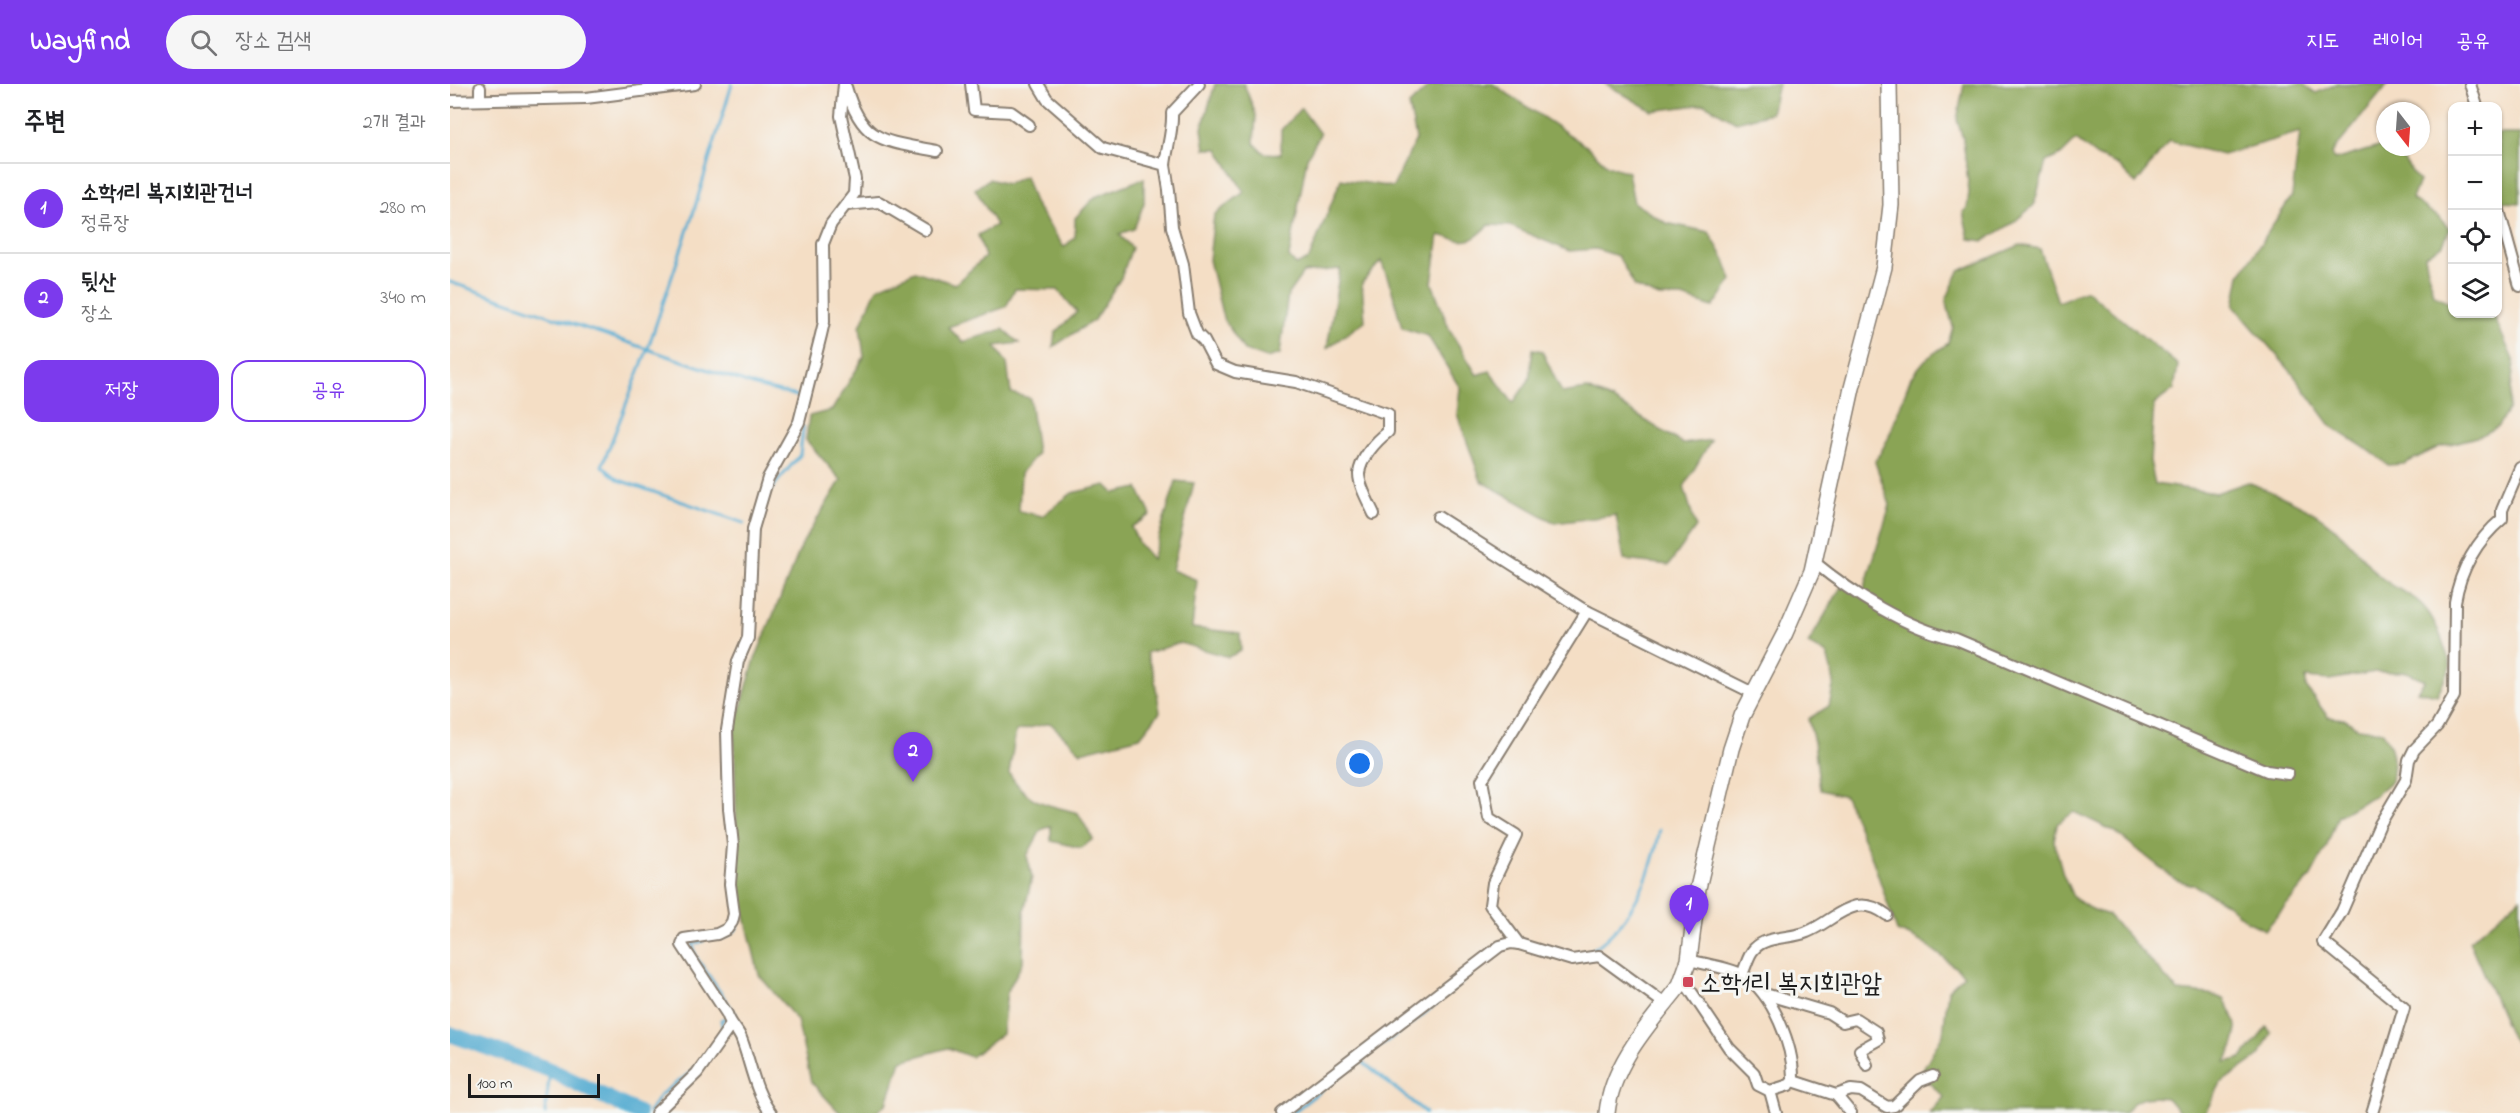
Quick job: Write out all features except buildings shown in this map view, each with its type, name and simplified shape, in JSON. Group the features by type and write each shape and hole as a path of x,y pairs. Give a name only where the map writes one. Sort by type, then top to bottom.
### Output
{"street":[{"path":"450,101 586,98 695,84"},
{"path":"845,84 862,124 882,140 937,152"},
{"path":"771,1113 753,1077 738,1032 682,945 684,939 717,934 727,929 734,914 730,884 733,845 729,809 727,730 738,661 748,638 753,529 768,478 799,422 824,322 823,244 831,225 854,194 855,179 841,116 845,84"},
{"path":"971,84 974,110 1011,112 1029,124"},
{"path":"1038,84 1047,99 1103,148 1165,165"},
{"path":"1199,84 1172,113 1173,129 1168,139 1165,165 1172,226 1183,264 1189,313 1197,334 1204,341 1216,364 1235,372 1296,382 1388,414 1388,432 1380,438 1363,461 1359,476 1374,514"},
{"path":"1793,1081 1789,1085 1770,1091 1758,1085 1754,1073 1729,1048 1686,984 1687,967 1698,888 1731,749 1742,716 1785,633 1814,562 1852,388 1885,256 1891,205 1889,84"},
{"path":"2470,84 2476,102"},
{"path":"480,88 480,100"},
{"path":"846,205 879,202 926,230"},
{"path":"2499,210 2520,286"},
{"path":"2372,1113 2404,1008 2323,942 2342,911 2380,824 2406,780 2409,760 2414,750 2438,726 2454,696 2457,589 2465,567 2478,545 2490,529 2502,519 2502,510 2520,468"},
{"path":"1438,517 1587,611 1753,693"},
{"path":"1814,562 1871,603 1937,634 1956,639 2267,771 2288,774"},
{"path":"1519,944 1490,905 1493,883 1516,835 1489,818 1482,780 1587,611"},
{"path":"1742,974 1753,950 1762,943 1806,933 1843,910 1870,906 1878,908 1887,915"},
{"path":"1282,1113 1500,946 1511,943 1519,944 1572,960 1599,956 1665,1004"},
{"path":"1687,967 1742,974 1765,994 1829,1013 1844,1022 1856,1018 1876,1032 1878,1040 1860,1050 1867,1065"},
{"path":"1607,1113 1617,1073 1628,1054 1680,985 1687,967"},
{"path":"1765,994 1791,1052 1793,1081"},
{"path":"656,1113 697,1073 729,1019"},
{"path":"1793,1081 1836,1095 1861,1090 1887,1107 1894,1106 1920,1081 1933,1076"},
{"path":"1770,1091 1776,1113"},
{"path":"1836,1095 1851,1113"}],"green space":[{"path":"1215,84 1244,84 1256,115 1254,143 1264,153 1281,154 1281,130 1301,108 1320,134 1307,158 1289,257 1296,265 1309,259 1341,179 1393,187 1416,139 1409,105 1431,84 1493,84 1588,147 1607,165 1628,172 1634,203 1666,223 1709,232 1725,260 1732,280 1713,307 1682,297 1659,297 1635,287 1618,256 1596,249 1569,251 1510,226 1489,225 1477,236 1467,240 1439,235 1432,283 1450,331 1477,375 1490,371 1513,403 1529,380 1533,349 1542,351 1562,393 1587,389 1613,400 1683,444 1711,440 1684,487 1696,527 1669,565 1624,560 1616,515 1555,523 1481,481 1457,414 1460,388 1428,336 1402,328 1381,261 1362,283 1365,321 1327,348 1340,269 1303,273 1288,294 1280,354 1267,358 1244,350 1223,318 1209,260 1214,215 1244,192 1218,149 1205,149 1202,128"},
{"path":"1606,84 1778,84 1771,113 1736,122 1705,104 1652,111"},
{"path":"1964,84 2303,84 2316,93 2336,84 2388,84 2331,154 2334,160 2376,148 2376,156 2401,156 2419,181 2412,199 2437,216 2448,227 2443,244 2425,256 2433,294 2448,302 2448,318 2495,318 2514,362 2509,409 2498,426 2480,436 2439,447 2404,464 2388,465 2332,427 2293,374 2234,306 2240,275 2292,196 2300,132 2223,155 2169,141 2136,184 2116,164 2097,156 2076,140 2061,155 2046,162 2034,205 2013,223 1984,241 1969,239 1963,212 1967,208 1969,192 1963,139 1957,120"},
{"path":"2502,134 2520,134 2520,203 2502,202"},
{"path":"1025,176 1034,203 1064,247 1075,237 1075,218 1095,197 1144,178 1144,203 1134,229 1119,234 1132,248 1121,278 1094,320 1053,347 1055,333 1077,312 1058,290 1015,289 1006,307 948,327 963,342 1003,329 1019,343 995,346 1007,363 1011,393 1030,398 1037,454 1021,473 1019,511 1042,516 1072,493 1106,485 1114,493 1138,488 1151,515 1131,527 1139,544 1152,559 1176,481 1194,483 1172,570 1197,580 1192,628 1240,633 1241,651 1228,657 1180,643 1146,653 1154,675 1160,712 1140,737 1081,752 1050,723 1016,731 1009,773 1016,783 1038,801 1078,813 1093,839 1081,848 1051,841 1051,826 1041,830 1027,856 1032,877 1024,912 1023,962 1007,992 1002,1034 971,1057 948,1048 901,1061 887,1103 876,1113 840,1113 811,1082 797,1020 759,975 738,888 734,730 755,659 803,542 841,480 806,440 809,416 832,410 864,357 860,326 877,288 915,271 955,284 985,257 978,235 996,225 975,189 989,179 1007,184"},
{"path":"2020,245 2040,249 2058,302 2086,290 2178,365 2174,389 2154,405 2150,461 2155,484 2216,493 2248,482 2314,513 2345,538 2377,574 2414,598 2425,608 2439,631 2451,667 2437,695 2417,691 2425,680 2407,672 2375,672 2329,680 2306,678 2306,687 2328,717 2344,719 2358,728 2382,731 2392,755 2391,781 2375,795 2338,816 2326,848 2311,876 2265,930 2247,921 2226,903 2194,885 2176,880 2114,831 2074,812 2057,824 2054,841 2063,874 2073,897 2089,908 2108,915 2178,991 2209,994 2224,999 2236,1023 2236,1037 2226,1062 2242,1058 2267,1027 2271,1033 2259,1056 2221,1083 2205,1113 2180,1113 2167,1098 2154,1097 2138,1100 2124,1113 1930,1113 1944,1097 1920,1074 1943,1034 1948,990 1964,975 1925,944 1897,931 1873,861 1845,796 1820,790 1814,742 1808,719 1829,706 1834,682 1827,654 1808,644 1847,577 1863,593 1890,505 1875,462 1888,439 1911,377 1925,360 1948,343 1953,327 1946,300 1959,271"},
{"path":"2520,898 2520,1047 2511,1037 2469,941"}],"waterway":[{"path":"732,84 692,217 648,348 602,466 619,480 744,523"},
{"path":"450,282 756,386 801,397"},
{"path":"767,494 800,455 803,427"},
{"path":"740,677 750,646"},
{"path":"1585,954 1601,944 1614,931 1636,900 1651,865 1660,829"},
{"path":"721,938 736,929 739,913"},
{"path":"703,941 693,944 696,957 736,1015 732,1016"},
{"path":"1360,1060 1415,1021 1462,982"},
{"path":"723,1029 721,1020 726,1018"},
{"path":"450,1034 550,1070 638,1113"},
{"path":"1292,1113 1360,1060 1426,1113"},
{"path":"649,1113 660,1095 696,1066"},
{"path":"545,1113 550,1070"}],"place":[{"name":"뒷산","path":"913,782"},
{"name":"소학1리 복지회관건너","path":"1689,935"},
{"name":"소학1리 복지회관앞","path":"1688,982"}]}
